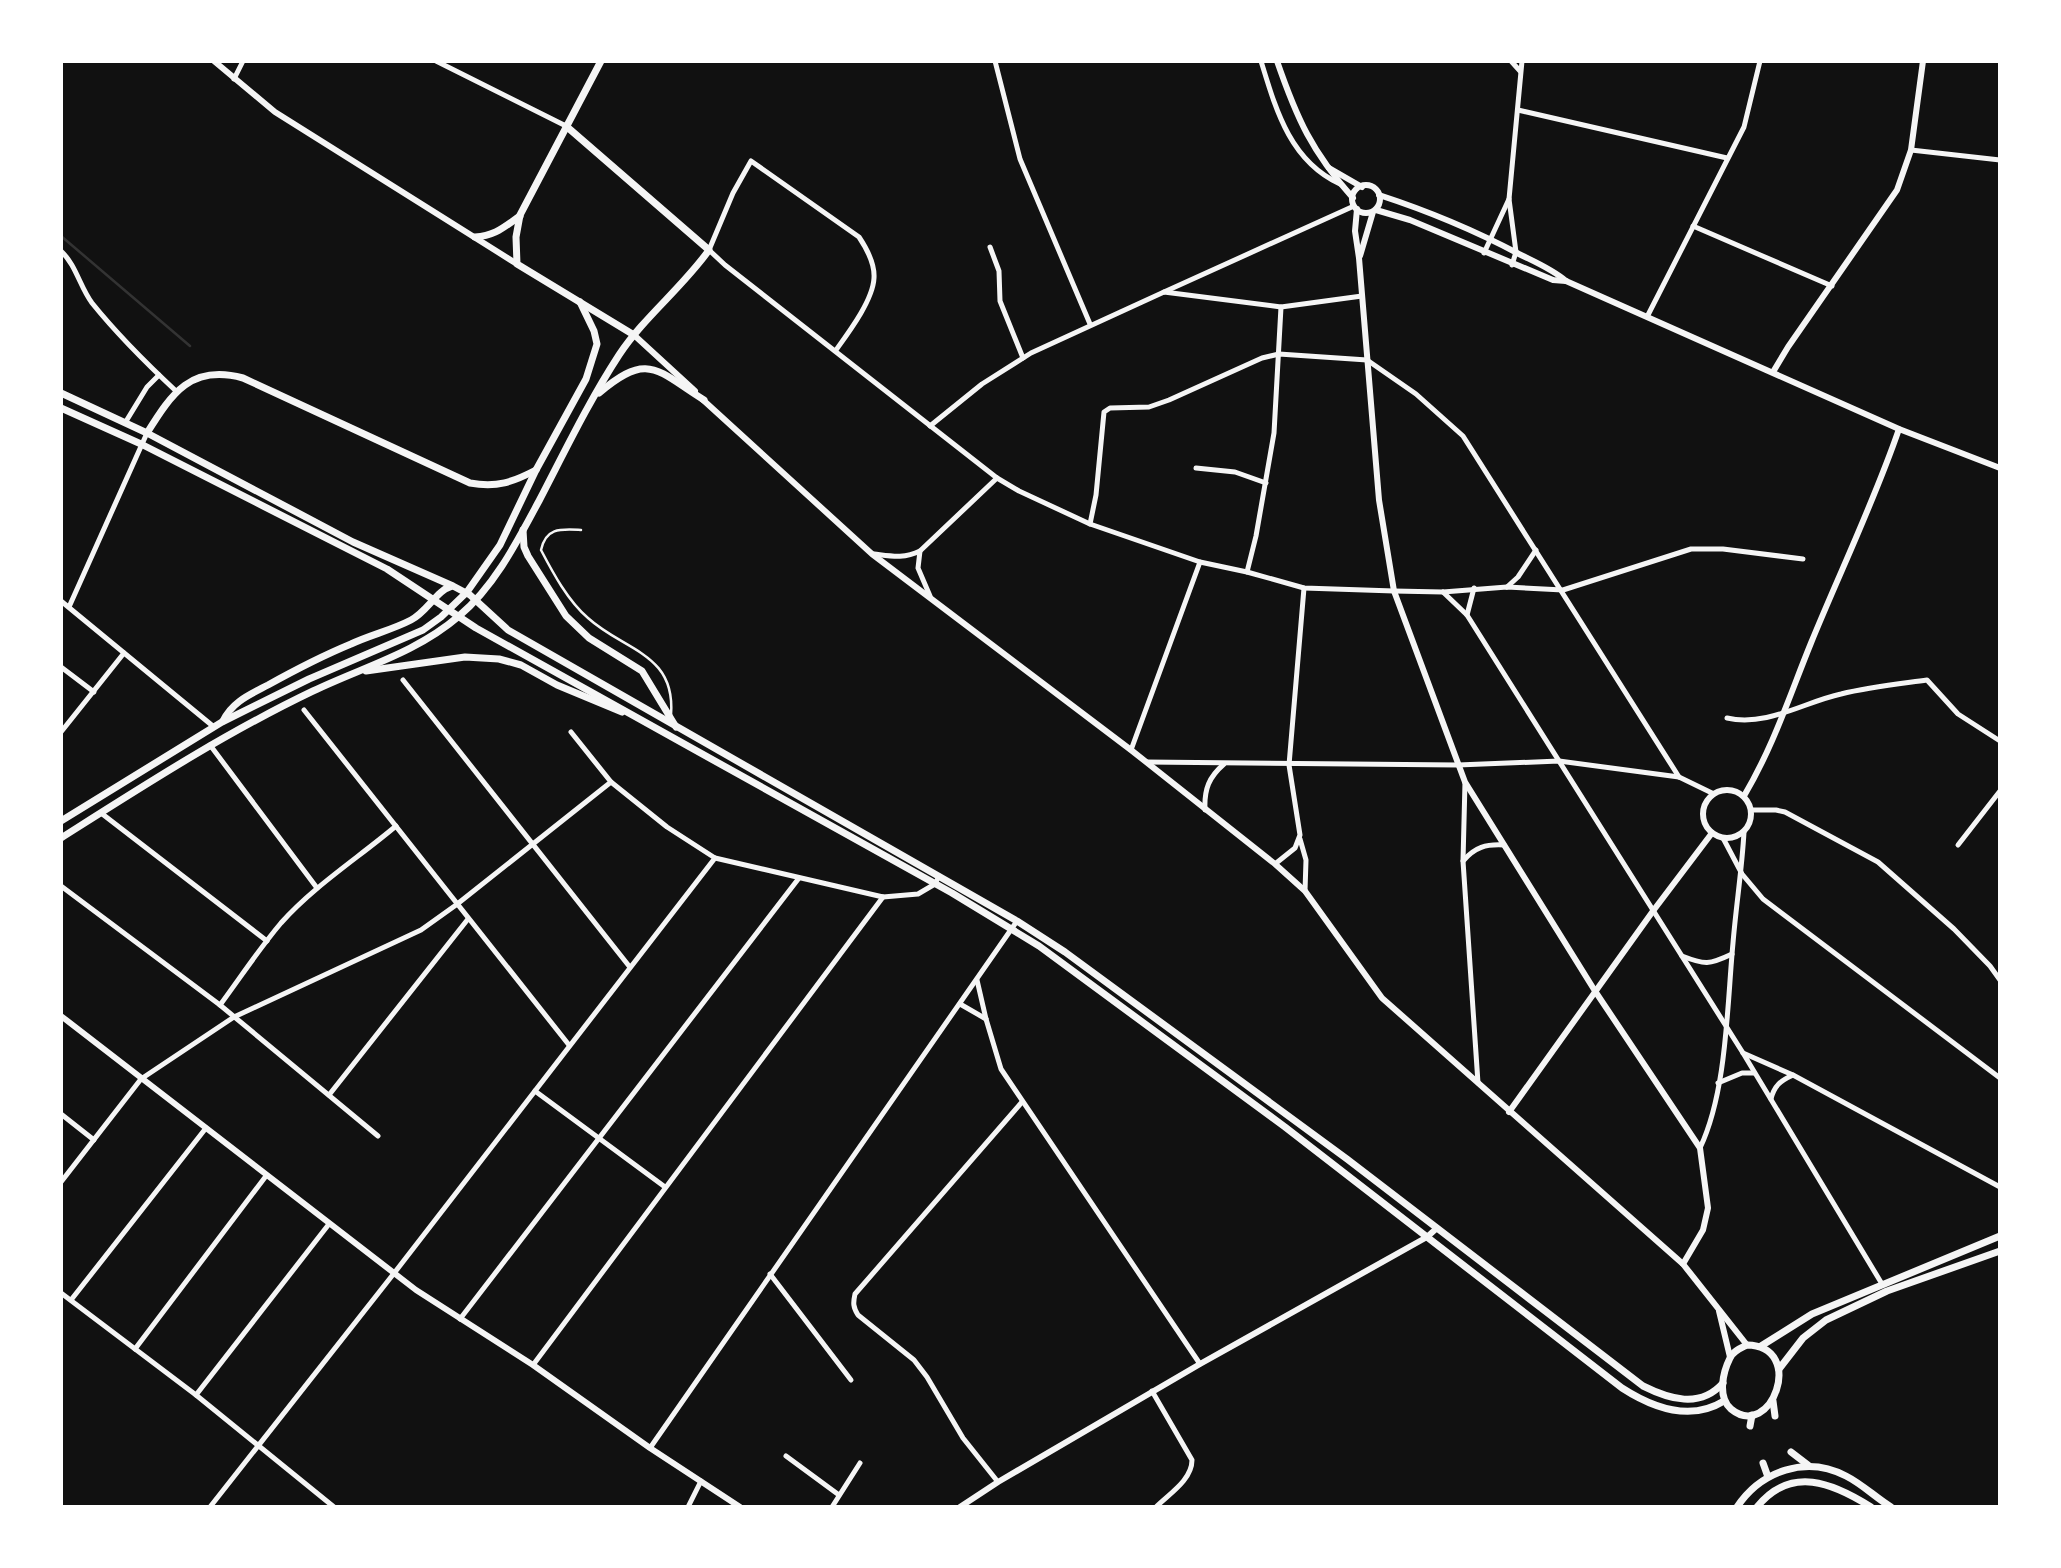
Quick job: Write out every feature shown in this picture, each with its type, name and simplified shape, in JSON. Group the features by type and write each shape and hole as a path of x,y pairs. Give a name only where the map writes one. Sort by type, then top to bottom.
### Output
{"main road":[{"path":"601,61 520,215 516,237 517,264 634,335"},
{"path":"61,838 210,745 314,690 415,647 461,615 481,594 523,530 593,398 621,353 709,250 566,126"},
{"path":"475,237 498,232 520,215"},
{"path":"61,821 222,722 309,679 422,630 441,617 482,574 500,545 536,470 586,379 597,344 580,302"},
{"path":"593,398 620,375 632,369 644,368 656,369 704,400"},
{"path":"147,433 176,391 188,381 200,376 229,374 243,378 470,483 498,486 512,483 536,470"},
{"path":"61,393 147,433 353,542 470,595 508,630 937,880 1012,929 1153,1029 1622,1388 1643,1401 1660,1407 1695,1412 1713,1408 1724,1401"},
{"path":"61,408 141,444 387,569 476,628 937,880 1017,920 1076,960 1437,1228 1643,1386 1659,1395 1690,1401 1712,1392 1723,1383"},
{"path":"523,530 524,547 566,616 589,638 637,666 648,678 676,727"},
{"path":"222,722 236,702 351,643 411,620 435,601 442,591 453,586"},
{"path":"355,673 465,657 512,661 598,704 642,718"},
{"path":"1761,1346 1812,1314 2000,1236"},
{"path":"1775,1416 1773,1401 1779,1369 1803,1338 1826,1320 1887,1291 2000,1251"},
{"path":"1773,1401 1763,1411 1752,1415 1740,1414 1724,1401 1721,1392 1730,1357 1747,1345 1761,1346 1769,1351 1776,1359 1779,1369"},
{"path":"1750,1426 1752,1415"},
{"path":"1791,1452 1808,1465"},
{"path":"1763,1463 1768,1477"},
{"path":"1737,1507 1751,1488 1768,1477 1790,1468 1808,1465 1827,1468 1847,1476 1891,1507"},
{"path":"1757,1507 1777,1489 1809,1481 1826,1483 1848,1492 1871,1507"}],"street":[{"path":"214,61 275,113 517,264"},
{"path":"234,79 243,61"},
{"path":"436,61 566,126"},
{"path":"995,61 1020,159 1090,324"},
{"path":"1261,61 1281,119 1296,148 1322,176 1340,184"},
{"path":"1277,61 1295,114 1325,165 1362,212 1374,211 1410,220 1512,265 1553,280 1566,281"},
{"path":"1511,61 1520,71"},
{"path":"1512,265 1516,252 1509,199 1522,61"},
{"path":"1648,316 1744,127 1760,61"},
{"path":"1773,372 1897,190 1911,150 1923,61"},
{"path":"1518,110 1727,158"},
{"path":"1911,150 2000,160"},
{"path":"836,350 870,293 874,279 872,262 859,237 751,161 733,193 709,250 997,478 1090,524 1200,562 1304,588 1443,592 1507,587 1563,590 1691,549 1723,549 1803,559"},
{"path":"1325,165 1362,187 1374,188 1380,195 1419,208 1489,238 1556,273 1566,281 1899,429 2000,468"},
{"path":"1362,187 1354,193 1355,230 1379,500 1394,591 1465,782 1595,991 1700,1148 1707,1208 1703,1230 1683,1264"},
{"path":"1359,258 1374,211 1380,203 1380,195"},
{"path":"1484,253 1509,199"},
{"path":"930,426 982,384 1023,358 1090,324 1355,205"},
{"path":"1693,226 1832,286"},
{"path":"990,247 999,271 999,301 1023,358"},
{"path":"61,251 69,260 92,302 176,391"},
{"path":"1164,292 1281,307 1362,296"},
{"path":"1247,572 1274,433 1281,307"},
{"path":"634,335 872,554 1131,750 1305,891 1382,998 1683,1264 1747,1345"},
{"path":"1090,524 1096,495 1104,412 1110,408 1149,407 1262,358 1279,354 1367,360 1416,394 1463,436 1679,777"},
{"path":"125,423 147,387 159,375"},
{"path":"1744,796 1786,713 1899,429"},
{"path":"69,607 147,433"},
{"path":"1196,468 1235,472 1266,483"},
{"path":"872,554 909,557 920,551 997,478"},
{"path":"1507,587 1518,577 1536,550"},
{"path":"920,551 918,568 930,596"},
{"path":"1131,750 1200,562"},
{"path":"1304,588 1289,765 1306,860 1305,891"},
{"path":"1467,615 1474,588"},
{"path":"1443,592 1467,615 1682,956 1882,1284"},
{"path":"61,601 214,727"},
{"path":"61,732 124,653"},
{"path":"61,667 94,692"},
{"path":"402,680 629,966"},
{"path":"1727,718 1738,720 1786,713 1838,694 1927,680 1958,714 2000,741"},
{"path":"304,710 569,1045"},
{"path":"571,732 611,782 667,827 715,858 883,897 913,896 937,880"},
{"path":"210,745 317,888"},
{"path":"1146,762 1458,765 1559,761 1679,777 1714,794"},
{"path":"1205,810 1207,786 1213,774 1224,764"},
{"path":"61,1182 141,1079 234,1017 421,930 611,782"},
{"path":"1465,782 1463,861 1478,1083"},
{"path":"1723,838 1744,832 1749,825 1751,810 1744,796 1729,789 1707,799 1704,822 1712,832 1723,838 1741,874 1763,899 2000,1078"},
{"path":"1958,845 2000,791"},
{"path":"1751,810 1785,812 1878,862 1954,929 2000,980"},
{"path":"101,813 267,942"},
{"path":"220,1005 281,923 317,888 396,827"},
{"path":"1509,1112 1712,832"},
{"path":"1700,1148 1710,1127 1726,1027 1744,832"},
{"path":"1275,864 1295,849 1300,838"},
{"path":"1463,861 1471,851 1481,847 1504,845"},
{"path":"210,1507 715,858"},
{"path":"460,1319 799,878"},
{"path":"61,886 220,1005 378,1136"},
{"path":"533,1365 883,897"},
{"path":"329,1095 468,919"},
{"path":"650,1448 1017,920"},
{"path":"1682,956 1702,964 1713,963 1732,954"},
{"path":"977,980 997,1059 1023,1102 1200,1364"},
{"path":"960,1004 986,1019"},
{"path":"61,1016 394,1272 740,1507"},
{"path":"1742,1053 1793,1075 2000,1187"},
{"path":"1718,1083 1742,1073 1754,1073"},
{"path":"1770,1100 1773,1089 1793,1075"},
{"path":"535,1091 665,1187"},
{"path":"998,1482 963,1438 914,1360 858,1315 853,1301 855,1294 1023,1102"},
{"path":"61,1114 94,1140"},
{"path":"71,1300 206,1128"},
{"path":"135,1349 266,1176"},
{"path":"196,1395 329,1224"},
{"path":"960,1507 1152,1391 1427,1237 1437,1228"},
{"path":"770,1274 851,1380"},
{"path":"61,1293 196,1395 334,1507"},
{"path":"1717,1305 1730,1357"},
{"path":"1152,1391 1192,1460 1192,1469 1186,1478 1156,1507"},
{"path":"786,1456 839,1495"},
{"path":"832,1507 860,1463"},
{"path":"688,1507 701,1481"},
{"path":"1765,1497 1770,1507"}],"lane":[{"path":"581,530 559,528 552,531 546,537 541,550 582,613 600,628 652,661 664,676 672,698 671,715"}],"waterway":[{"path":"61,236 190,346"}]}
